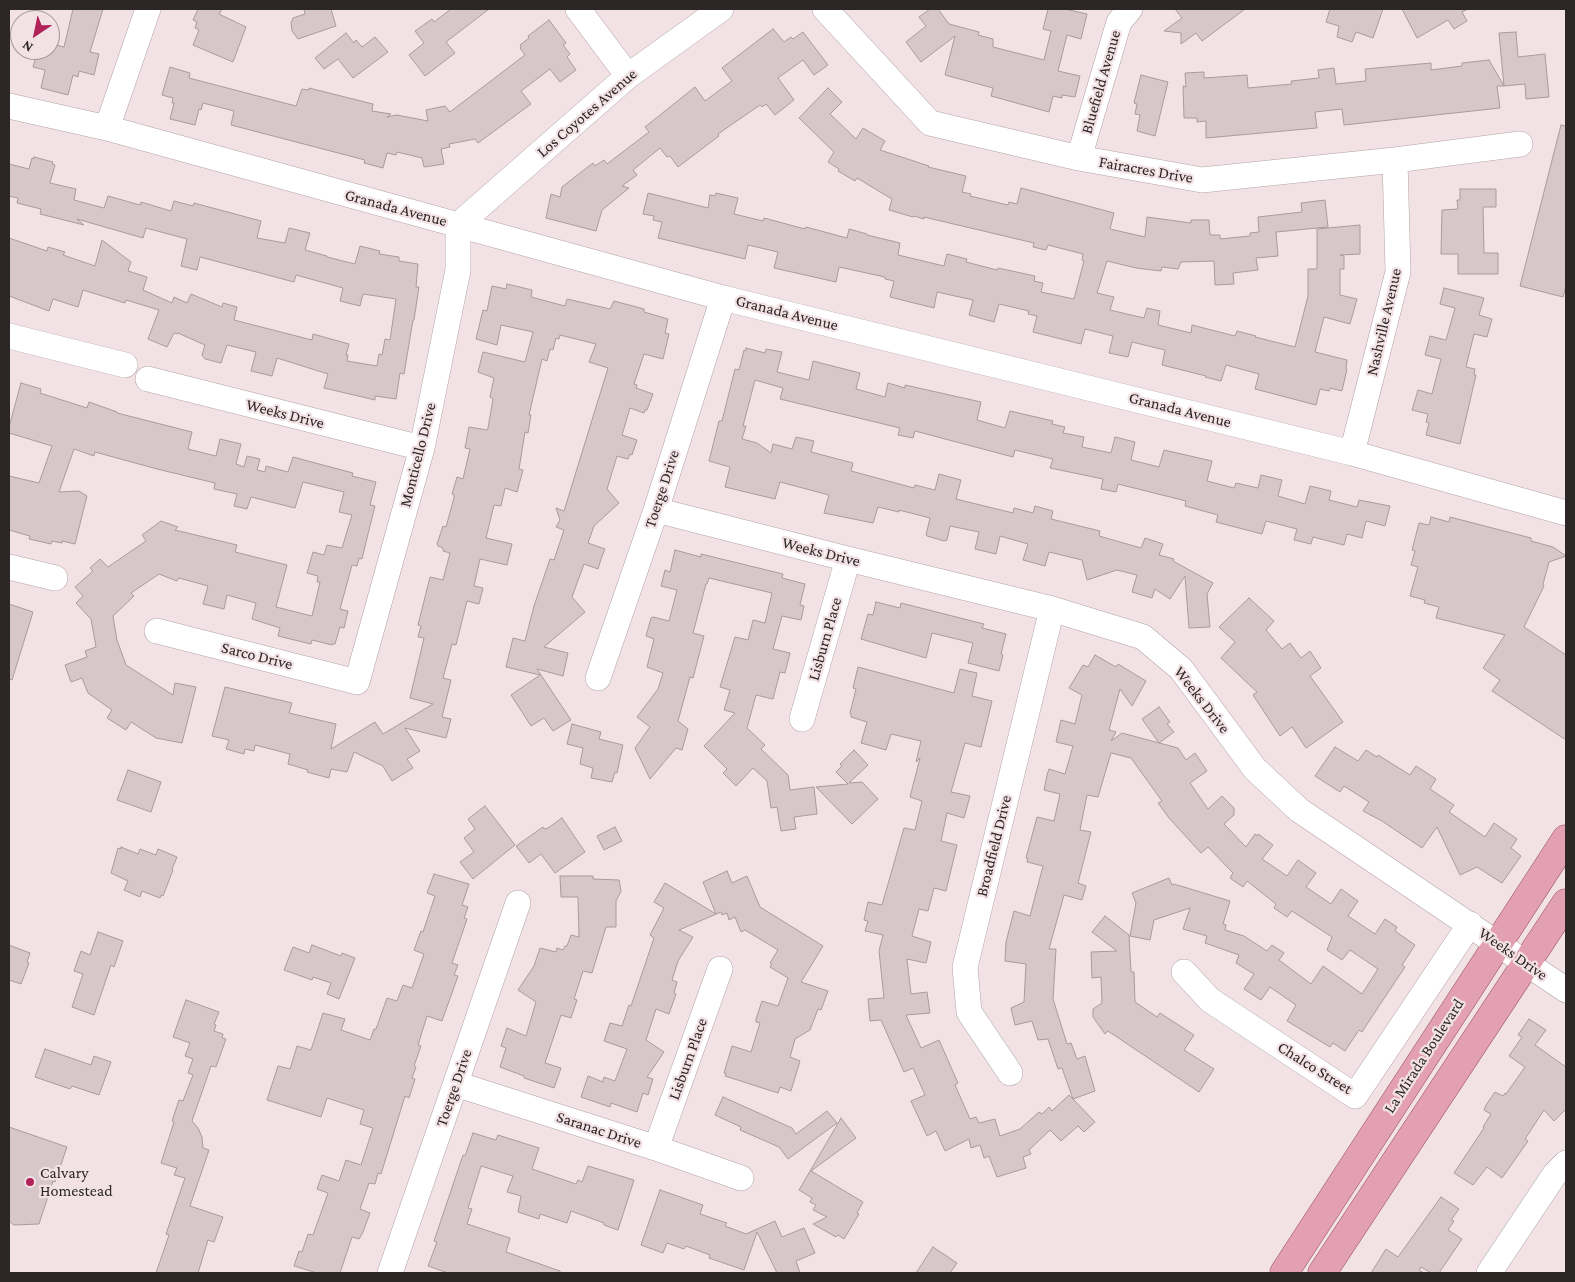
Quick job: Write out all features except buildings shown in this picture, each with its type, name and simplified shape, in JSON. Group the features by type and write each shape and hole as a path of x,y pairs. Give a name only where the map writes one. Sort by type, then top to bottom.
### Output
{"main road":[{"name":"La Mirada Boulevard","path":"1284,1273 1566,839"},
{"name":"La Mirada Boulevard","path":"1322,1273 1566,903"}],"street":[{"path":"107,128 148,9"},
{"path":"578,9 628,76"},
{"name":"Los Coyotes Avenue","path":"458,225 628,76 721,9"},
{"name":"Fairacres Drive","path":"825,9 930,123 1079,158 1202,180 1396,160 1520,144"},
{"name":"Bluefield Avenue","path":"1079,158 1119,22 1130,9"},
{"name":"Granada Avenue","path":"9,106 107,128 723,298 1352,453 1566,513"},
{"name":"Nashville Avenue","path":"1352,453 1398,272 1396,160"},
{"name":"Monticello Drive","path":"357,682 422,448 458,270 458,225"},
{"name":"Toerge Drive","path":"598,678 656,510 723,298"},
{"path":"9,336 125,365"},
{"name":"Weeks Drive","path":"148,379 422,448"},
{"name":"Weeks Drive","path":"656,510 1052,609 1144,637 1181,669 1255,769 1299,810 1566,990"},
{"name":"Lisburn Place","path":"802,719 848,559"},
{"path":"9,567 56,578"},
{"name":"Broadfield Drive","path":"1010,1073 969,1012 965,967 1052,609"},
{"name":"Sarco Drive","path":"157,631 357,682"},
{"name":"Toerge Drive","path":"390,1273 518,902"},
{"name":"Chalco Street","path":"1184,972 1210,1000 1355,1096 1470,924"},
{"name":"Lisburn Place","path":"656,1148 720,969"},
{"name":"Saranac Drive","path":"456,1084 656,1148 741,1178"},
{"path":"1489,1273 1555,1174 1566,1163"}],"place":[{"name":"Calvary Homestead","path":"30,1182"}]}
